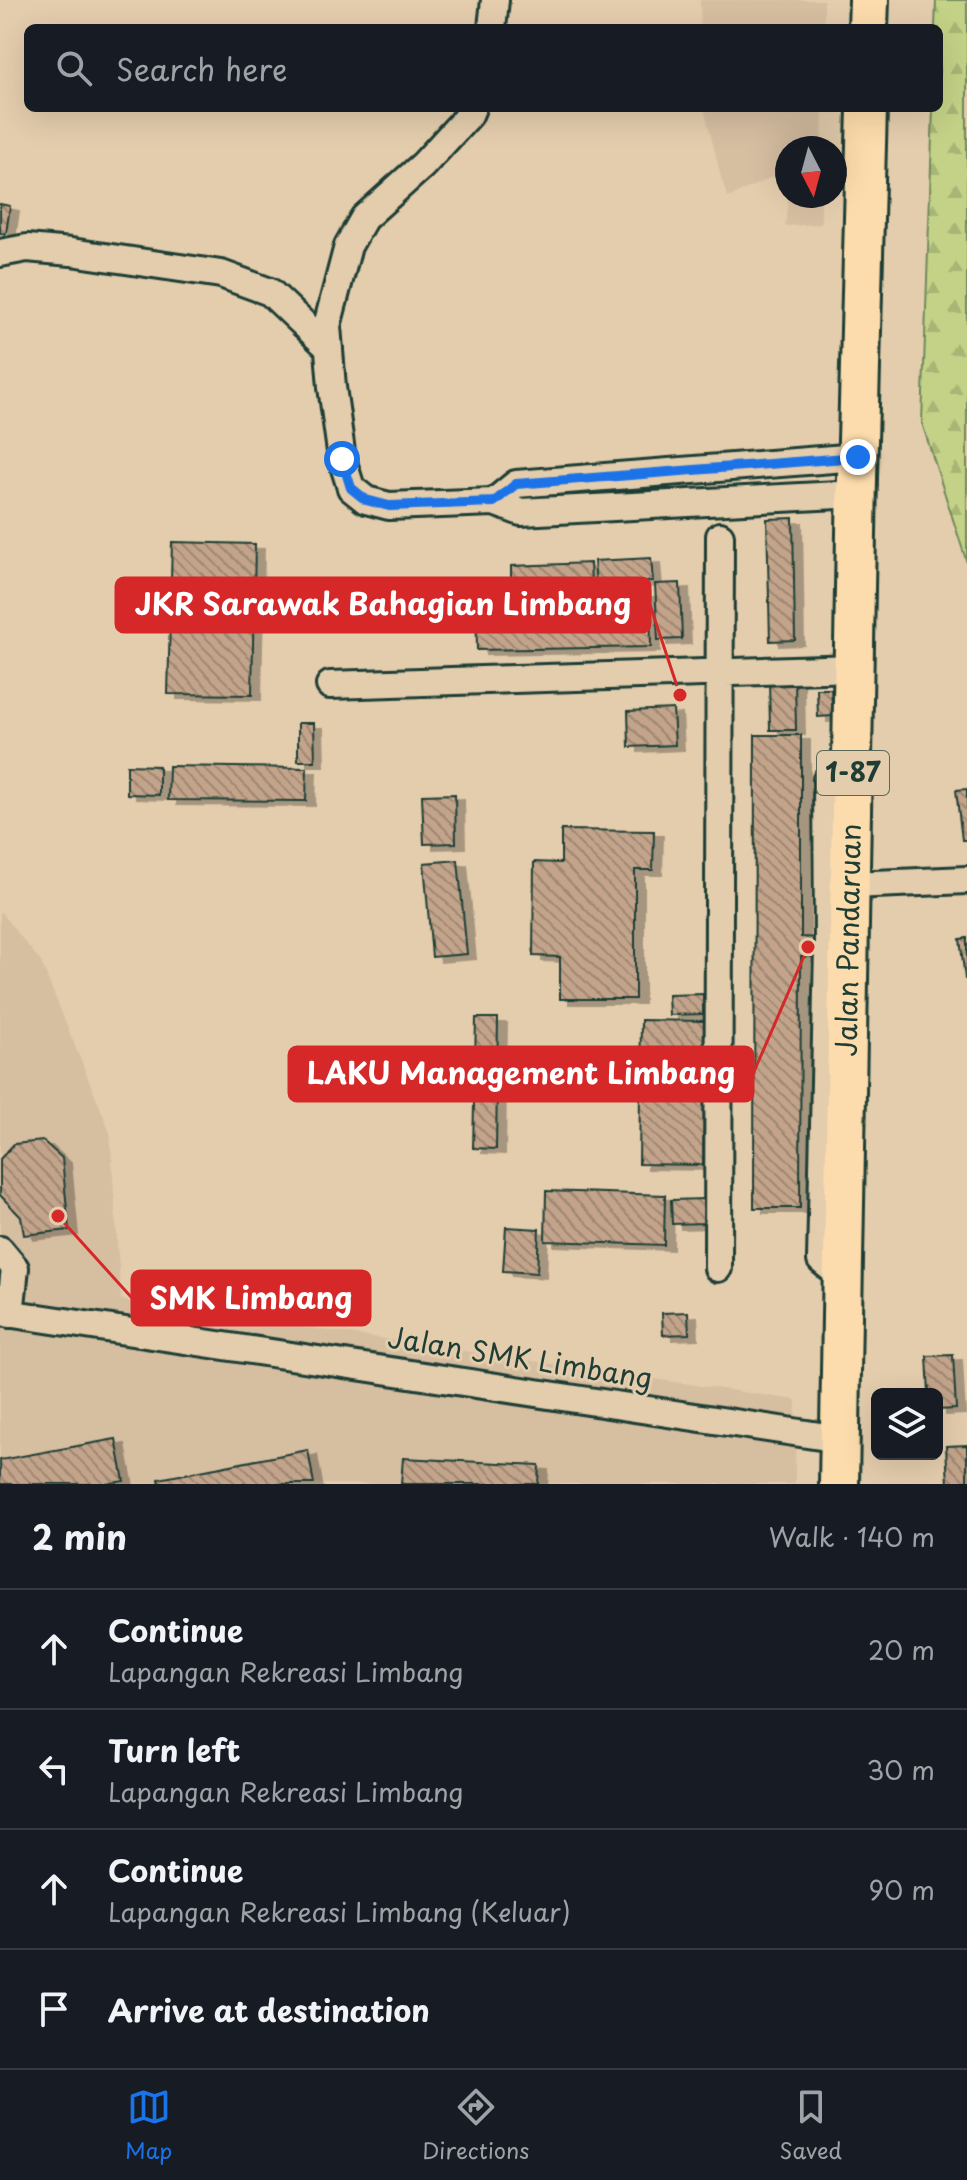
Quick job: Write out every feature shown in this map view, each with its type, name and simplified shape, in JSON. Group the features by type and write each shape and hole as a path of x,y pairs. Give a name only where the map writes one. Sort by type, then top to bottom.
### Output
{"highway":[{"path":"868,24 869,0"},
{"name":"Jalan Pandaruan","path":"839,1484 867,112"}],"street":[{"path":"492,24 495,0"},
{"path":"470,112 423,165 364,218 348,246 327,326 342,459 351,488 366,500 389,506 494,502 521,512 858,475"},
{"path":"0,253 27,248 71,252 221,274 270,292 329,348"},
{"path":"494,502 516,484 858,475"},
{"path":"718,1268 720,536"},
{"path":"330,685 855,668"},
{"path":"843,1278 821,1260 828,947 827,780 853,764"},
{"path":"851,885 967,880"},
{"path":"0,1250 15,1268 5,1313"},
{"name":"Jalan SMK Limbang","path":"5,1313 840,1439"}],"shaded area":[{"path":"700,0 824,0 824,24 701,24"},
{"path":"705,112 823,112 822,136 775,136 775,178 728,198"},
{"path":"787,208 821,208 821,224 785,226"},
{"path":"0,911 41,962 110,1132 121,1300 796,1400 795,1484 0,1484"}],"green space":[{"path":"936,0 967,0 967,563 922,423 933,112 943,112 943,24 935,24"}],"building":[{"path":"0,204 10,206 6,234 0,233"},
{"path":"793,518 795,640 770,641 767,519"},
{"path":"172,542 255,544 252,695 168,694"},
{"path":"651,558 653,581 596,584 594,561"},
{"path":"590,563 591,584 511,587 511,566"},
{"path":"680,583 682,639 658,640 655,584"},
{"path":"650,592 651,647 477,650 476,596"},
{"path":"795,677 796,730 770,730 769,678"},
{"path":"817,689 831,689 833,716 818,717"},
{"path":"673,709 675,745 629,747 628,711"},
{"path":"298,723 314,723 315,761 298,761"},
{"path":"755,735 801,735 801,937 820,938 820,957 801,957 800,1208 754,1208"},
{"path":"127,765 159,766 159,795 127,794"},
{"path":"169,766 307,768 306,801 168,800"},
{"path":"967,789 967,840 962,840 956,790"},
{"path":"455,794 456,843 424,844 422,795"},
{"path":"561,830 654,831 653,870 635,870 635,999 560,999 560,957 533,956 534,862 561,863"},
{"path":"458,860 467,954 432,957 424,863"},
{"path":"967,938 967,979 965,979 960,939"},
{"path":"703,994 703,1014 669,1015 668,995"},
{"path":"476,1018 498,1018 496,1149 473,1148"},
{"path":"641,1020 705,1021 703,1165 639,1164"},
{"path":"43,1141 62,1158 69,1230 24,1235 21,1217 0,1195 0,1159 14,1144"},
{"path":"546,1191 665,1195 664,1245 545,1241"},
{"path":"704,1199 705,1223 672,1224 671,1200"},
{"path":"506,1227 539,1229 537,1273 503,1271"},
{"path":"688,1312 689,1334 663,1335 662,1313"},
{"path":"953,1355 956,1409 943,1410 943,1388 929,1388 927,1356"},
{"path":"116,1439 124,1481 106,1484 0,1484 0,1460"},
{"path":"967,1445 967,1484 948,1484 946,1446"},
{"path":"308,1450 314,1484 160,1484 159,1479"},
{"path":"403,1458 539,1465 538,1484 401,1484"}],"place":[{"name":"JKR Sarawak Bahagian Limbang","path":"680,695"},
{"name":"LAKU Management Limbang","path":"808,947"},
{"name":"SMK Limbang","path":"58,1216"}],"route":[{"path":"342,459 351,488 366,500 389,506 494,502 516,484 858,457"}]}
